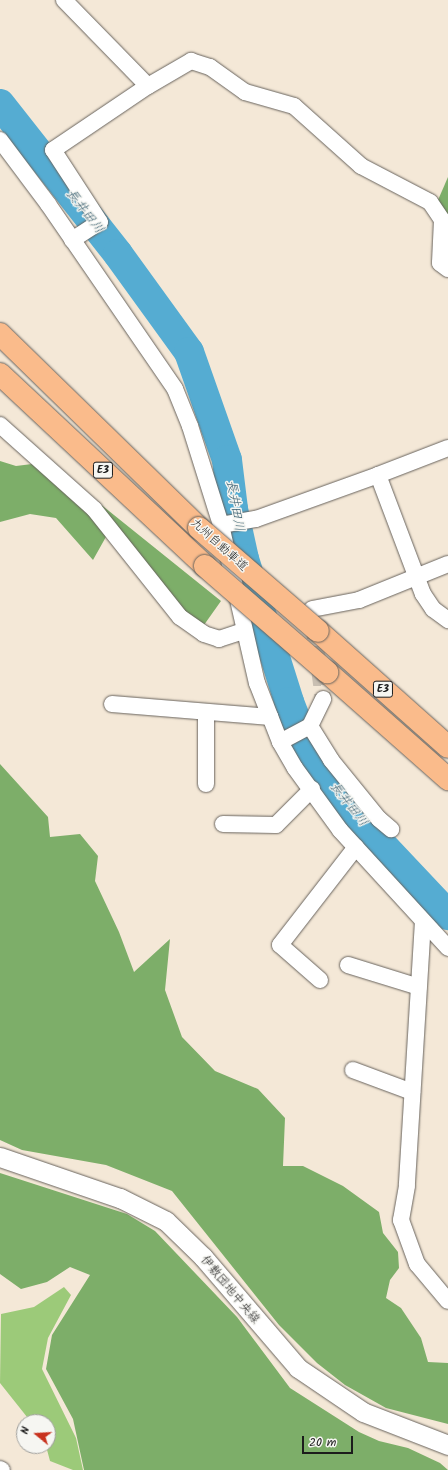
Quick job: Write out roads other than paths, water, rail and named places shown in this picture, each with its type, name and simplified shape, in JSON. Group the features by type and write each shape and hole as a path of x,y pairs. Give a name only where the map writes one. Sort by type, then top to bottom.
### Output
{"highway":[{"name":"九州自動車道","path":"0,334 199,528 318,631 448,747"},
{"name":"九州自動車道","path":"0,374 205,566 448,779"}],"street":[{"path":"64,0 148,86"},
{"path":"72,240 100,222 53,150 148,86 191,61 210,67 245,92 294,106 361,166 430,202 442,220 440,263 448,269"},
{"path":"0,140 72,240 175,389 226,524 244,631 257,683 280,742 312,789 356,847 448,948"},
{"path":"0,425 94,509 154,587 180,617 204,634 220,639 244,631"},
{"path":"226,524 256,519 448,448"},
{"path":"378,475 423,594 433,609 448,620"},
{"path":"312,609 359,600 448,564"},
{"path":"280,742 310,726 323,700"},
{"path":"112,704 270,717"},
{"path":"206,712 206,784"},
{"path":"310,726 331,760 379,819 391,829"},
{"path":"224,824 276,825 312,789"},
{"path":"320,980 280,945 356,847"},
{"path":"422,921 407,1186 401,1220 417,1264 446,1293"},
{"path":"348,965 418,987"},
{"path":"353,1070 412,1092"},
{"name":"伊敷団地中央線","path":"0,1156 120,1198 166,1220 203,1257 298,1368 363,1412 448,1445"}],"waterway":[{"name":"長井田川","path":"0,104 118,254 189,352 227,460 233,509 244,559 289,702 310,756 368,830 448,915"}],"tunnel":[{"path":"313,622 323,699"}]}
